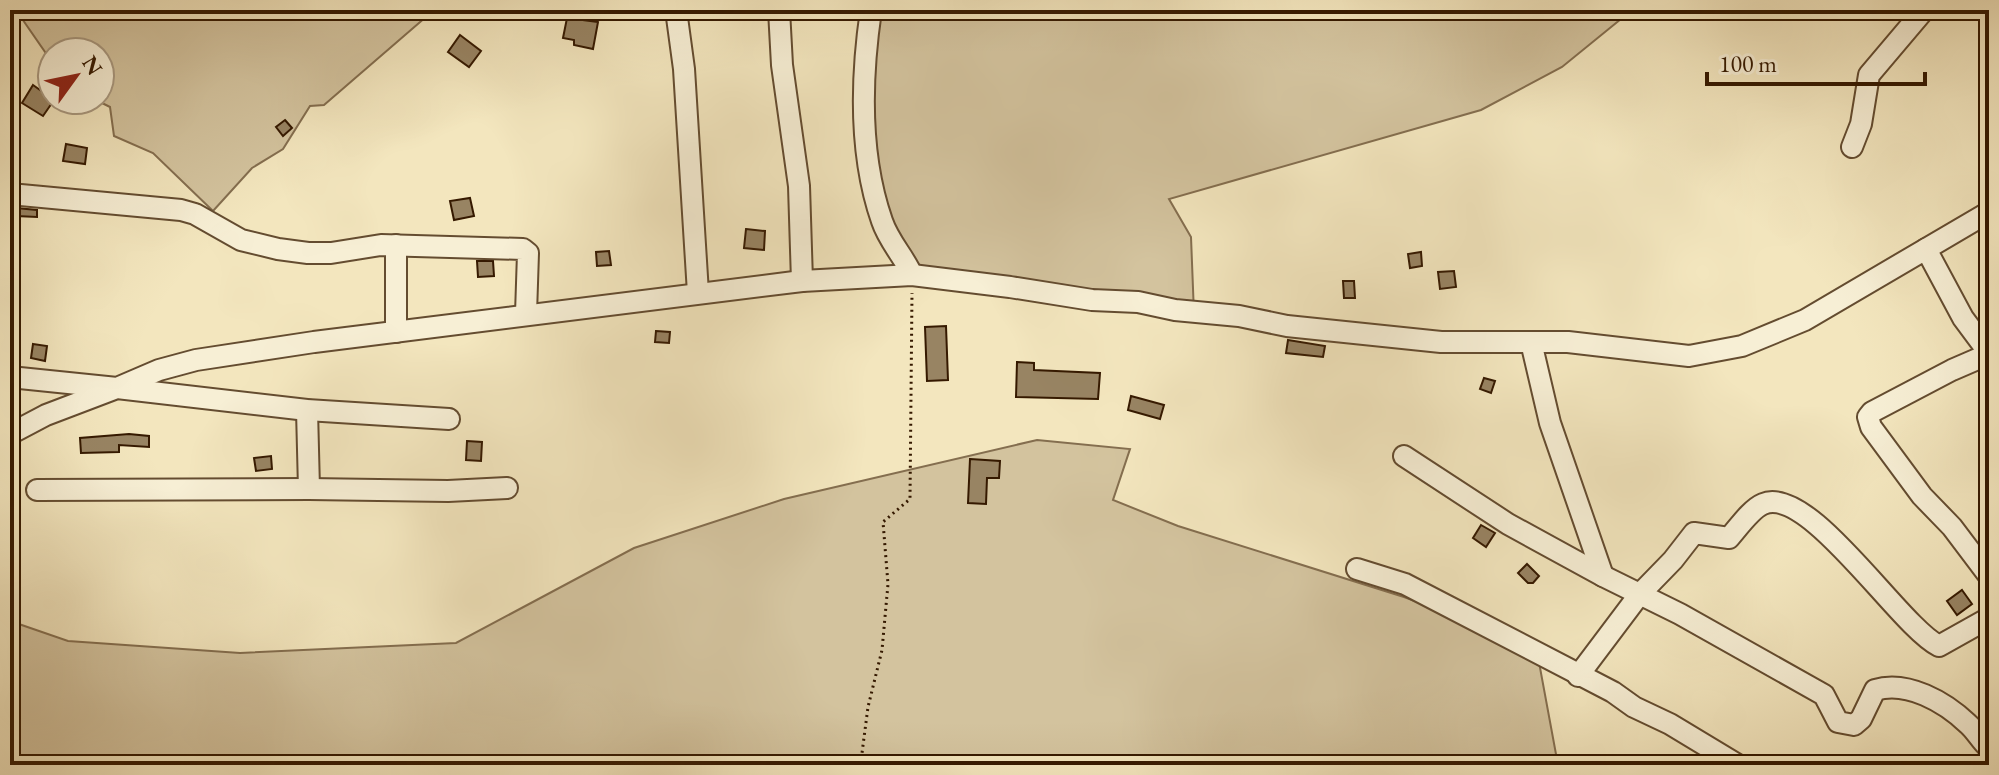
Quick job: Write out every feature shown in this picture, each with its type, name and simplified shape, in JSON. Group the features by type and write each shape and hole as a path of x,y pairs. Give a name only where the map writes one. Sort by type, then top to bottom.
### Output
{"street":[{"path":"676,10 684,69 698,293"},
{"path":"779,10 782,65 799,186 802,281"},
{"path":"871,10 866,60 867,158 883,224 912,275"},
{"path":"1852,147 1861,124 1869,75 1924,10"},
{"path":"10,194 181,210 195,214 241,240 293,251 331,253 381,245 523,249 528,253 526,314"},
{"path":"10,434 46,415 159,370 196,360 698,293 802,281 912,275 1092,300 1138,302 1287,326 1441,342 1568,342 1689,356 1742,346 1820,313 1989,212"},
{"path":"396,245 396,332"},
{"path":"1926,249 1963,318 1989,353 1925,383 1868,417 1878,438 1922,496 1952,527 1989,576"},
{"path":"1531,342 1550,423 1603,576"},
{"path":"10,377 307,410 449,419"},
{"path":"307,410 309,489"},
{"path":"1404,456 1508,524 1680,614 1824,695 1838,722 1854,725 1861,719 1875,690 1883,687 1905,688 1917,691 1951,711 1967,723 1989,748"},
{"path":"37,490 448,491 507,488"},
{"path":"1578,676 1639,595 1694,533 1729,538 1761,504 1771,502 1792,508 1819,526 1872,579 1907,621 1931,642 1939,646 1948,644 1989,618"},
{"path":"1357,569 1405,584 1613,692 1738,765"}],"path":[{"path":"10,60 18,33"},
{"path":"875,765 862,753 868,707 882,650 888,584 883,522 910,499 912,275"}],"shaded area":[{"path":"16,10 434,10 324,105 310,106 283,149 252,168 213,211 153,153 114,136 111,116 116,116 116,36 36,36 36,39"},
{"path":"879,10 1632,10 1562,67 1481,110 1169,199 1191,237 1194,314 1089,301 914,265 888,223 876,175 871,88"},
{"path":"1037,440 1130,449 1113,500 1178,526 1404,597 1536,646 1558,765 10,765 10,621 68,641 240,653 456,643 634,548 784,499"}],"building":[{"path":"567,18 598,22 593,49 574,45 574,40 563,38"},
{"path":"460,35 481,51 469,67 448,52"},
{"path":"33,85 36,87 36,112 22,103"},
{"path":"285,120 292,128 283,136 276,127"},
{"path":"66,144 87,148 85,164 63,161"},
{"path":"470,198 474,216 454,220 450,201"},
{"path":"16,208 37,210 37,217 16,216"},
{"path":"746,229 765,231 764,250 744,248"},
{"path":"609,251 611,265 597,266 596,252"},
{"path":"1421,252 1422,266 1410,268 1408,254"},
{"path":"477,261 493,261 494,276 478,277"},
{"path":"1454,271 1456,287 1440,289 1438,272"},
{"path":"1343,281 1354,281 1355,298 1344,298"},
{"path":"946,326 948,380 927,381 925,327"},
{"path":"656,331 670,332 669,343 655,342"},
{"path":"1288,340 1325,346 1323,357 1286,353"},
{"path":"33,344 47,346 45,361 31,358"},
{"path":"1017,362 1034,363 1034,370 1100,373 1098,399 1016,397"},
{"path":"1484,378 1495,381 1491,393 1480,389"},
{"path":"1131,396 1164,405 1160,419 1128,410"},
{"path":"129,434 149,436 149,447 119,445 119,452 81,453 80,438"},
{"path":"467,441 482,442 481,461 466,460"},
{"path":"271,456 272,469 256,471 254,458"},
{"path":"970,459 1000,461 999,478 987,478 986,504 968,503"},
{"path":"1481,525 1495,533 1486,547 1473,538"},
{"path":"1527,564 1539,576 1533,583 1528,583 1518,573"},
{"path":"1962,590 1972,604 1957,615 1947,601"}]}
